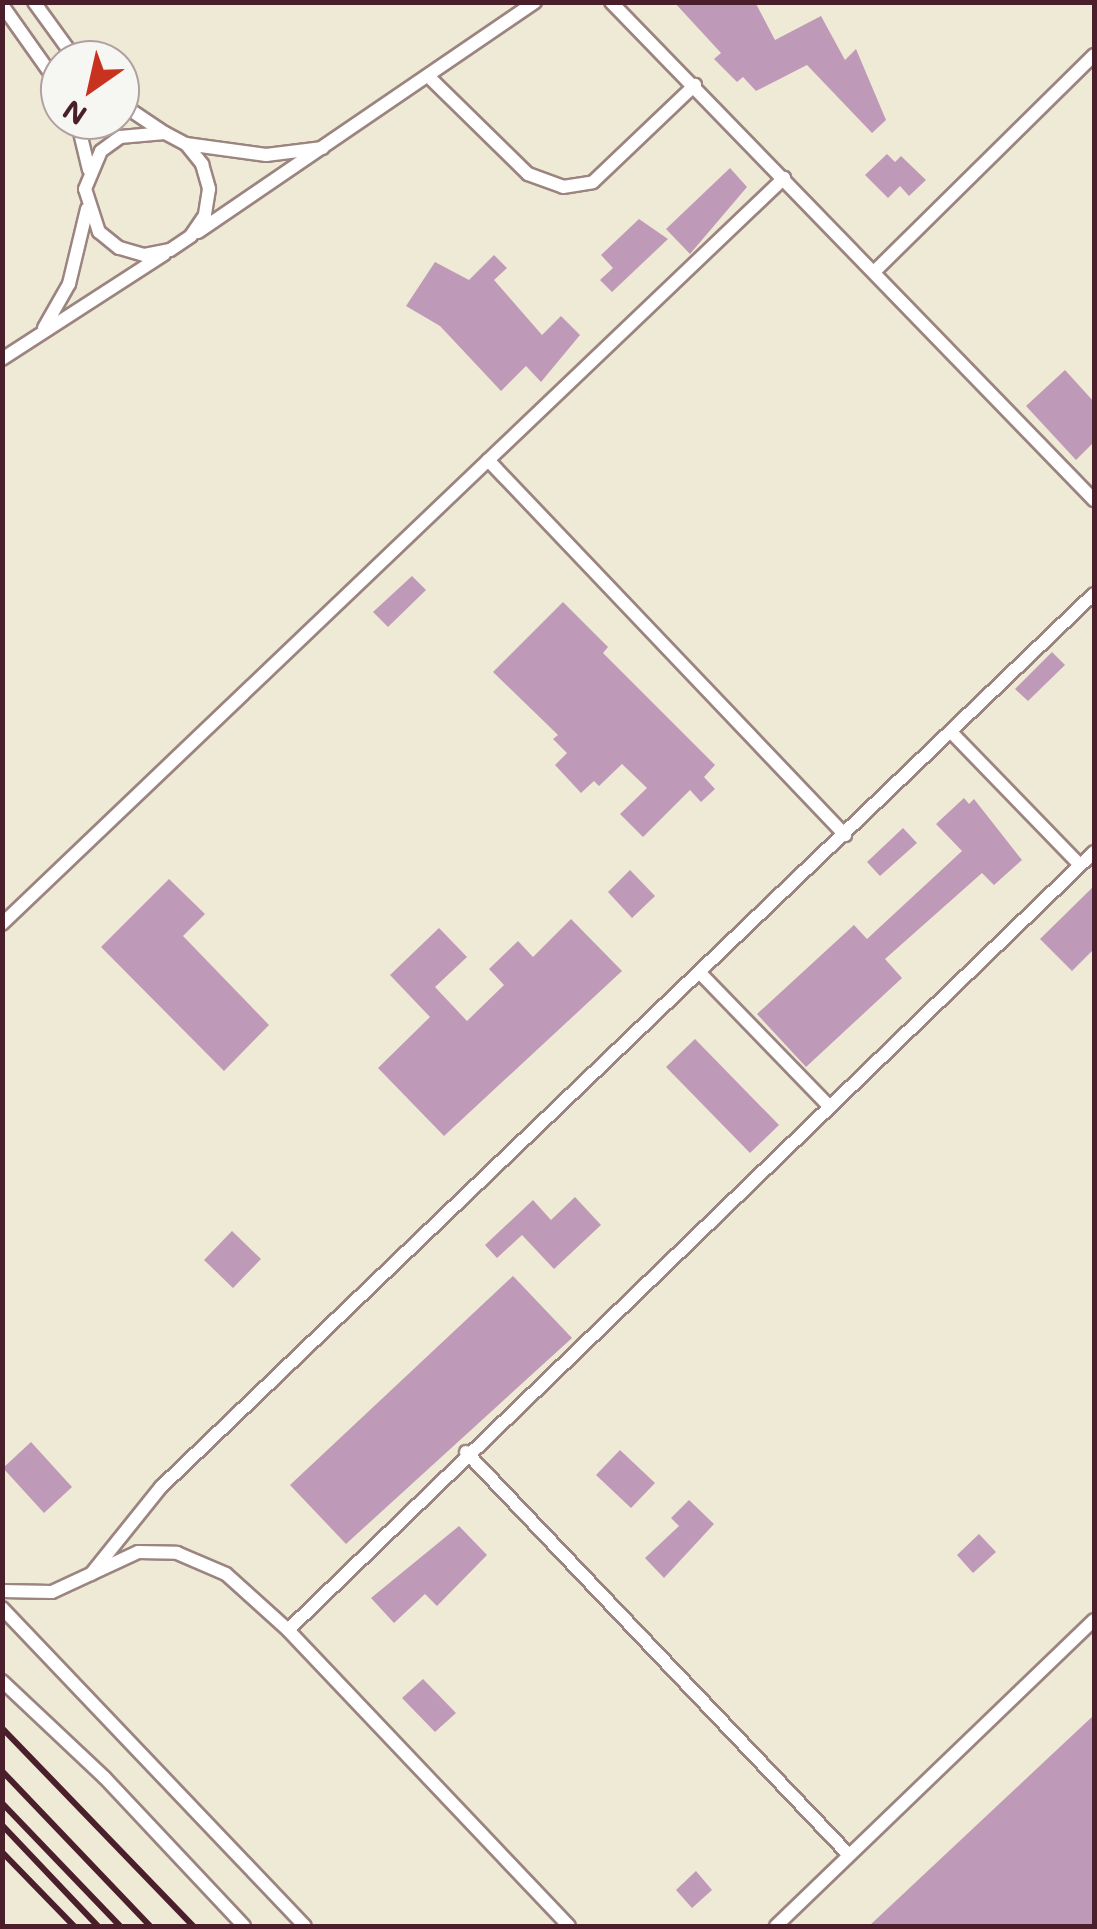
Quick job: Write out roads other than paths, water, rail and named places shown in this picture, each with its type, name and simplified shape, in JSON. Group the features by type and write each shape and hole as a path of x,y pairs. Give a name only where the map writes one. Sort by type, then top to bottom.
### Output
{"lane":[{"path":"34,2 62,40"},
{"path":"2,358 324,148 536,2"},
{"path":"610,2 1094,500"},
{"path":"2,5 40,59"},
{"path":"874,272 1094,55"},
{"path":"428,76 528,174 564,186 593,182 695,86"},
{"path":"140,116 186,144 266,155 324,148"},
{"path":"89,170 120,137 166,133"},
{"path":"42,330 69,284 87,209 89,170 82,140"},
{"path":"186,144 202,164 209,189 205,215 191,236"},
{"path":"2,924 784,178"},
{"path":"87,209 99,232 119,248 144,255 170,250"},
{"path":"488,460 845,835"},
{"path":"91,1574 162,1487 1094,594"},
{"path":"951,732 1080,865"},
{"path":"288,1630 466,1452 1094,852"},
{"path":"701,974 828,1105"},
{"path":"466,1452 848,1854"},
{"path":"2,1591 52,1592 138,1552 177,1553 226,1574 288,1630 569,1926"},
{"path":"2,1608 306,1926"},
{"path":"776,1926 1094,1620"},
{"path":"2,1681 104,1778 244,1926"}],"railway":[{"path":"2,1728 193,1926"},
{"path":"2,1771 150,1926"},
{"path":"2,1803 120,1926"},
{"path":"2,1825 98,1926"},
{"path":"2,1852 74,1926"}]}
